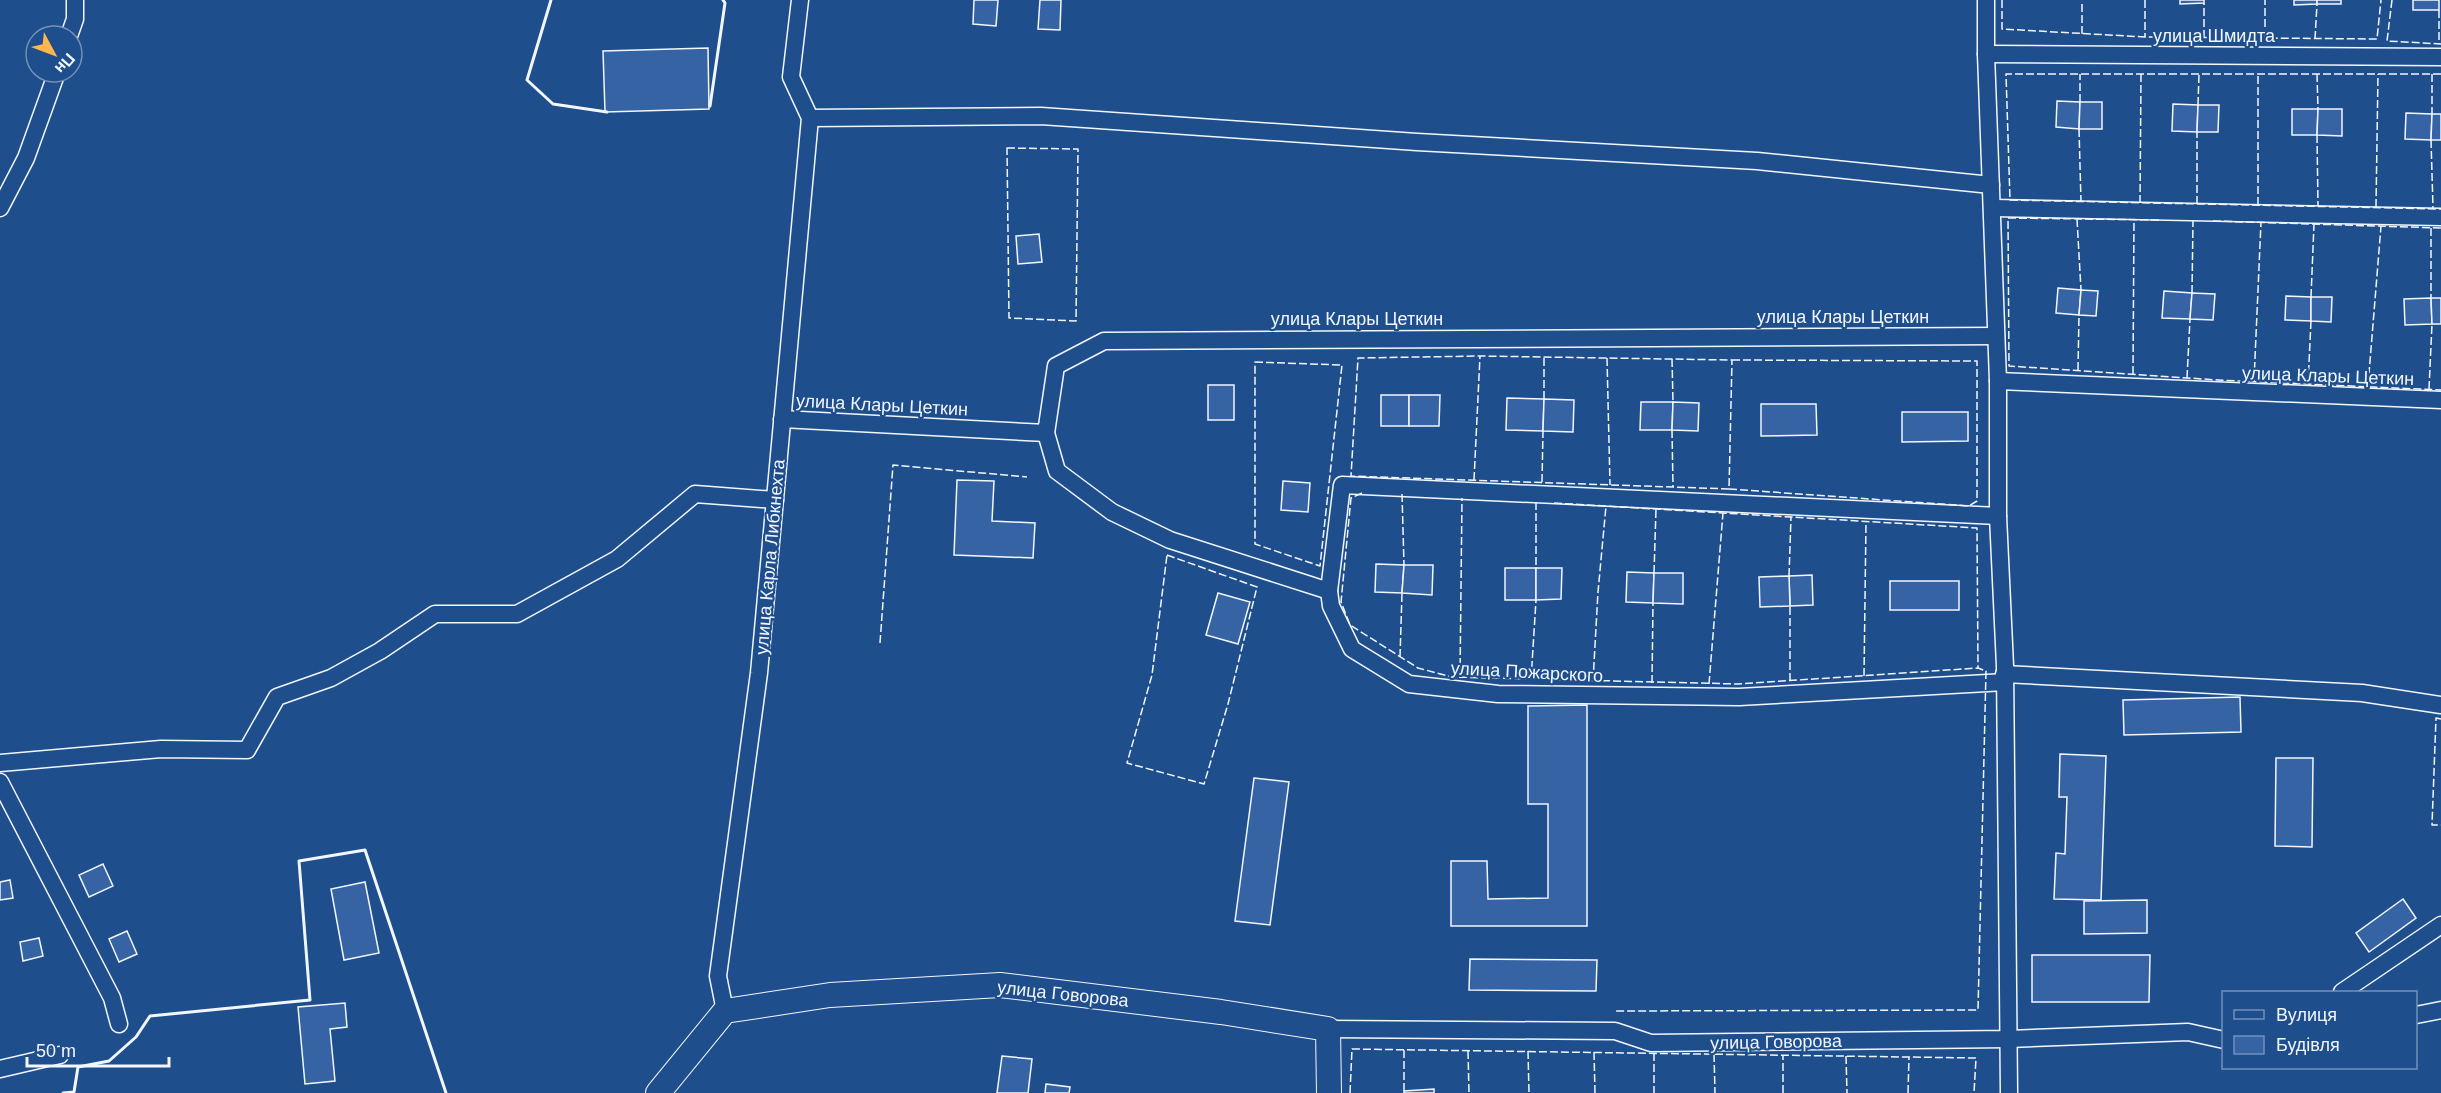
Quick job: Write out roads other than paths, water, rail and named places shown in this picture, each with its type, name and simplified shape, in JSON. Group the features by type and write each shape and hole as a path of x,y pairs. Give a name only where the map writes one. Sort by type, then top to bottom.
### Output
{"street":[{"path":"73,24 75,0"},
{"name":"улица Карла Либкнехта","path":"724,1011 718,976 759,673 810,118 791,77 800,0"},
{"path":"1986,0 1998,381 1998,516 2005,678 2009,1093"},
{"name":"улица Шмидта","path":"1986,54 2441,57"},
{"path":"0,208 26,158 53,84"},
{"path":"810,118 1041,116 1757,161 1991,185"},
{"path":"1992,208 2441,217"},
{"name":"улица Клары Цеткин","path":"783,419 1047,433 1056,366 1104,341 1306,338 1996,336"},
{"name":"улица Клары Цеткин","path":"1998,381 2441,400"},
{"path":"1047,433 1057,471 1112,512 1170,540 1329,591 1341,485 1998,516"},
{"path":"0,764 161,749 247,750 277,697 331,678 380,651 435,614 517,614 617,559 695,494 775,500"},
{"name":"улица Пожарского","path":"1329,591 1331,606 1353,649 1408,684 1498,694 1739,697 2005,678 2362,693 2441,705"},
{"path":"0,782 112,998 119,1024"},
{"path":"2345,991 2441,925"},
{"name":"улица Говорова","path":"724,1011 830,995 1000,985 1221,1012 1328,1029 1615,1032 1652,1043 2009,1040 2188,1032 2222,1040"},
{"path":"2417,1015 2441,1010"},
{"path":"658,1093 724,1011"},
{"path":"1328,1029 1329,1093"},
{"path":"0,1069 60,1055"}]}
